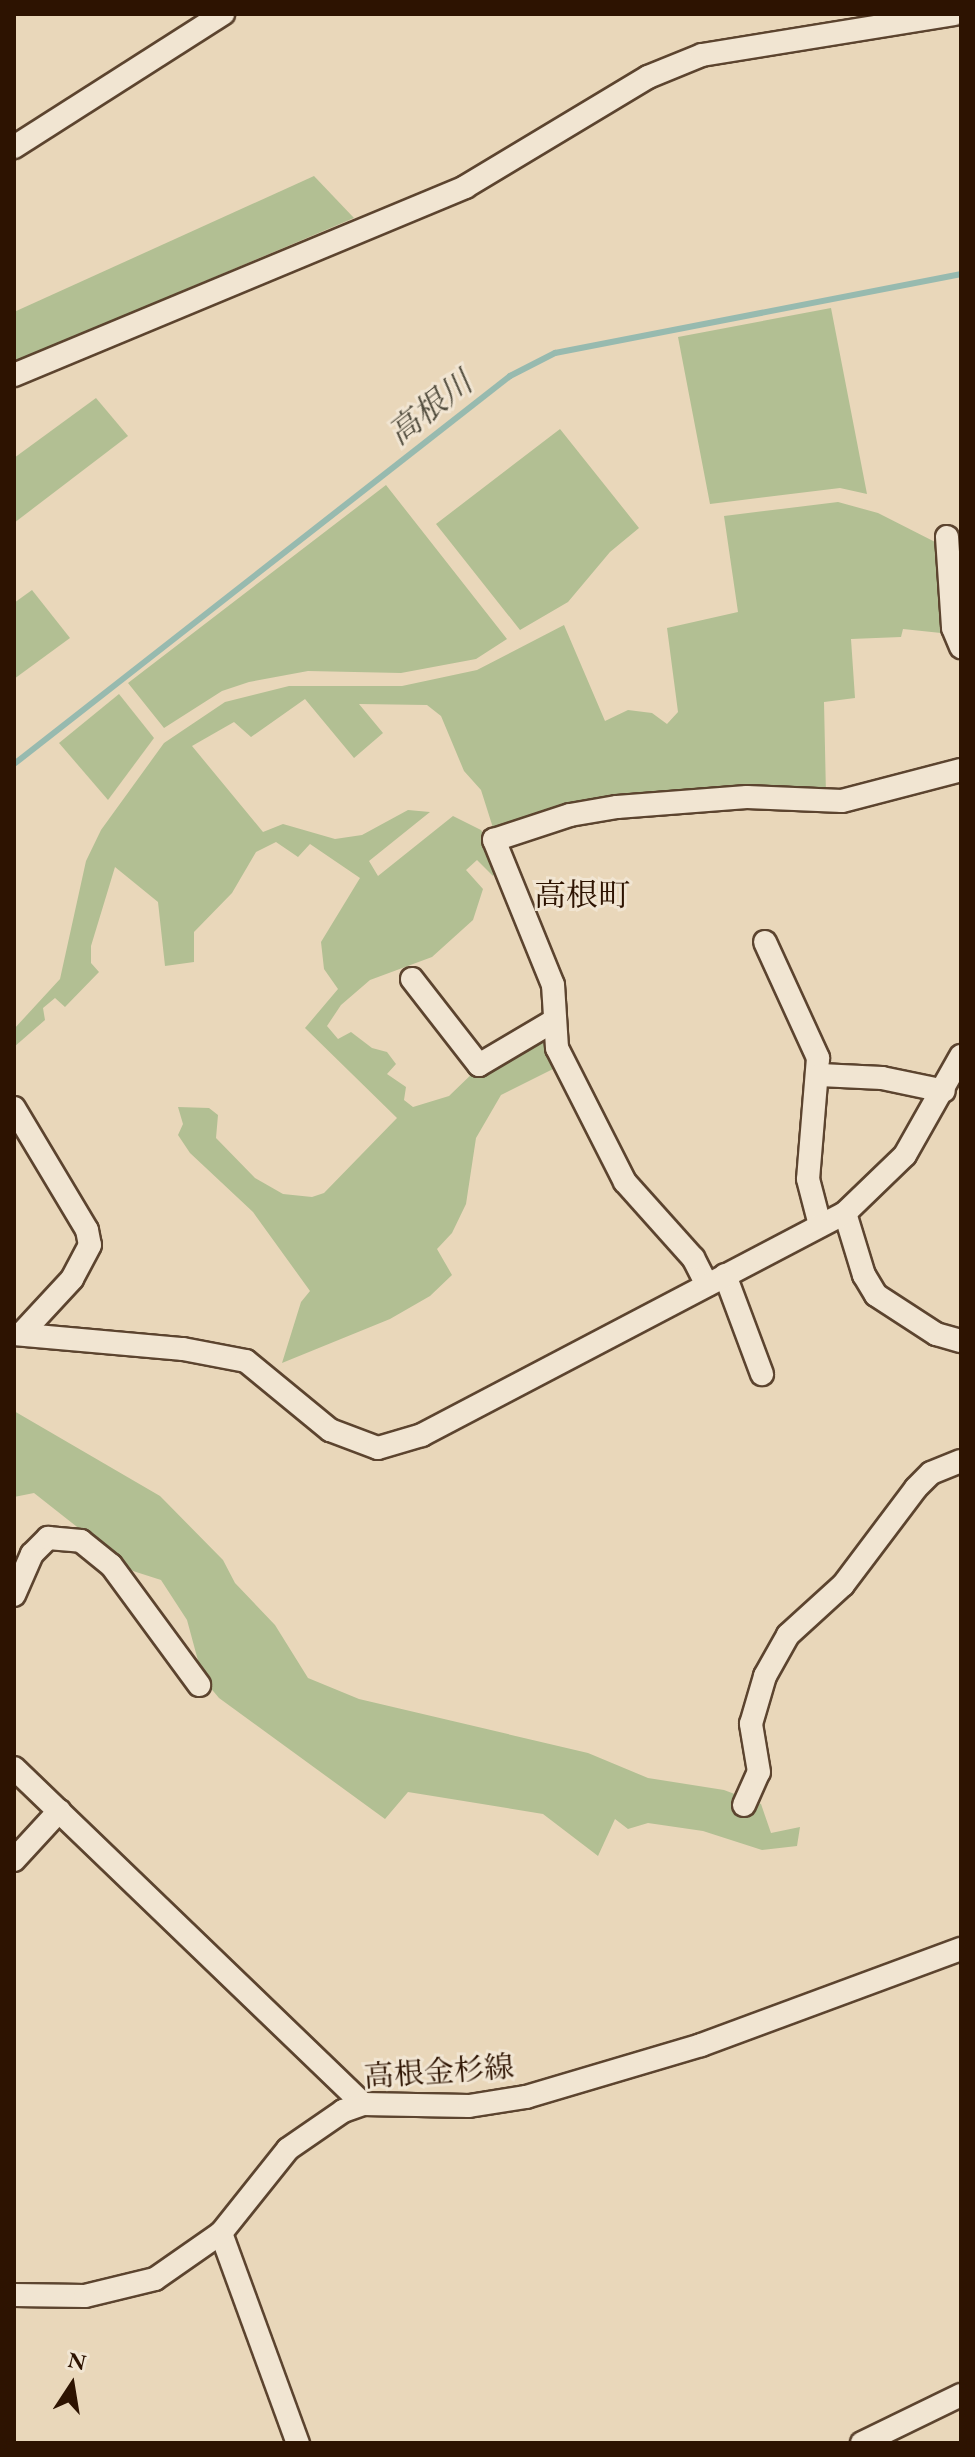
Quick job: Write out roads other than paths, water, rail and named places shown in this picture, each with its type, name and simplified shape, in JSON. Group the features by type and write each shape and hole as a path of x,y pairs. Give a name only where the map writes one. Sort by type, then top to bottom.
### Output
{"street":[{"path":"14,147 223,14"},
{"path":"14,375 465,187 648,77 702,55 954,14"},
{"path":"947,537 953,628 961,647"},
{"path":"762,1374 716,1280 625,1182 557,1048 553,985 494,840 570,815 617,807 747,797 842,801 961,770"},
{"path":"765,942 818,1058 820,1075 808,1179 820,1225"},
{"path":"412,979 479,1065 555,1020"},
{"path":"18,1334 183,1349 246,1361 330,1430 378,1448 422,1435 845,1213 905,1155 944,1091 961,1056"},
{"path":"820,1075 882,1078 944,1091"},
{"path":"14,1108 87,1230 90,1245 72,1279 18,1334"},
{"path":"845,1213 864,1275 876,1295 923,1327 961,1341"},
{"path":"744,1805 759,1772 751,1724 765,1676 788,1635 843,1585 916,1488 931,1473 961,1461"},
{"path":"14,1595 32,1554 48,1538 81,1541 111,1565 199,1685"},
{"path":"14,1768 363,2104"},
{"path":"14,1860 59,1811"},
{"name":"高根金杉線","path":"14,2295 57,2298 116,2291 155,2279 221,2233 288,2149 314,2128 363,2104 469,2106 526,2097 701,2045 961,1949"},
{"path":"221,2233 298,2443"},
{"path":"862,2443 961,2395"}],"waterway":[{"name":"高根川","path":"14,764 510,376 555,353 961,274"}],"district":[{"name":"高根町","path":"582,895"}]}
